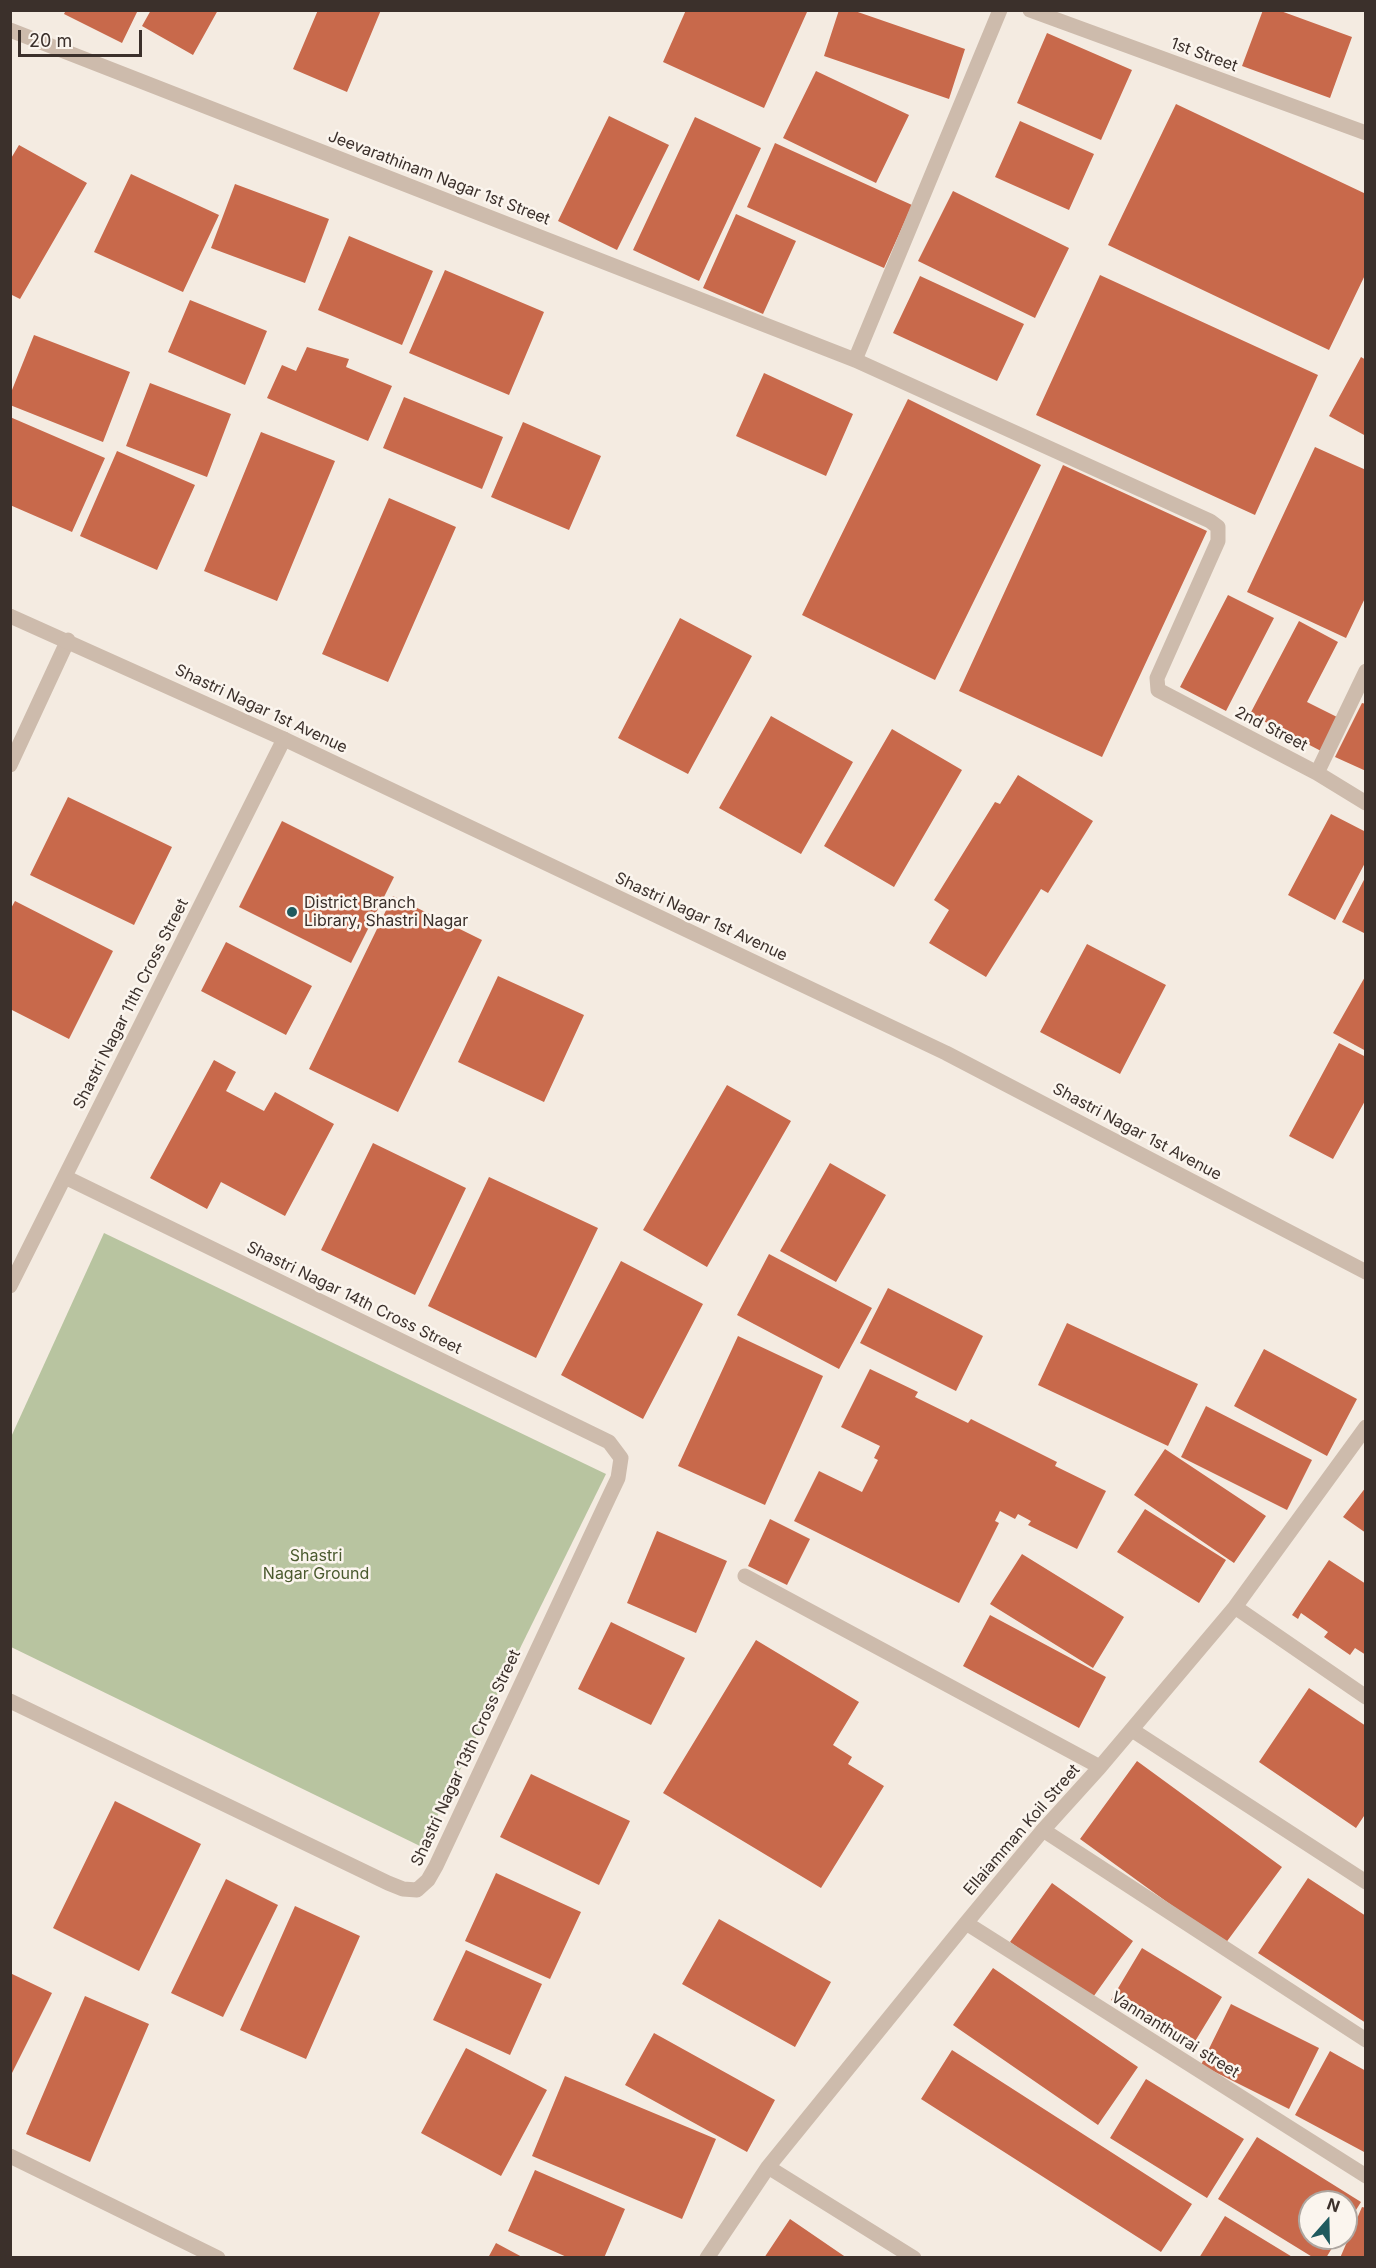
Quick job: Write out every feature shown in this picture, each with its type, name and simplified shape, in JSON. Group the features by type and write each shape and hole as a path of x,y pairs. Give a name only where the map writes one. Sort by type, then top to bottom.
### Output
{"street":[{"path":"855,360 1000,10"},
{"name":"1st Street","path":"1030,10 1364,128"},
{"name":"Jeevarathinam Nagar 1st Street","path":"10,30 855,360 1210,521 1218,527 1218,542 1157,678 1158,690"},
{"name":"Shastri Nagar 1st Avenue","path":"10,616 68,640 284,739 946,1053 1365,1272"},
{"path":"10,765 68,640"},
{"path":"1317,773 1365,671"},
{"name":"2nd Street","path":"1158,690 1317,773 1365,803"},
{"name":"Shastri Nagar 11th Cross Street","path":"10,1286 284,739"},
{"name":"Shastri Nagar 14th Cross Street","path":"65,1177 609,1442 621,1458"},
{"name":"Ellaiamman Koil Street","path":"707,2258 768,2167 1043,1830 1132,1730 1235,1607 1365,1427"},
{"name":"Shastri Nagar 13th Cross Street","path":"10,1701 388,1883 417,1890 428,1880 436,1866 618,1478 621,1458"},
{"path":"745,1576 1100,1767"},
{"path":"1235,1607 1365,1697"},
{"path":"1132,1730 1365,1882"},
{"path":"1043,1830 1365,2040"},
{"name":"Vannanthurai street","path":"966,1923 1365,2176"},
{"path":"10,2156 218,2258"},
{"path":"768,2167 914,2258"}],"green space":[{"name":"Shastri Nagar Ground","path":"104,1233 606,1474 422,1847 11,1647 11,1437"}],"building":[{"path":"66,10 138,10 122,43 64,14"},
{"path":"151,10 218,10 193,55 142,26"},
{"path":"318,10 381,10 347,92 293,69"},
{"path":"686,10 807,12 764,108 663,62"},
{"path":"839,10 852,10 965,49 949,99 824,56"},
{"path":"1263,10 1278,10 1352,37 1330,98 1242,66"},
{"path":"1047,33 1132,70 1101,140 1017,103"},
{"path":"816,71 909,115 876,183 783,138"},
{"path":"1176,104 1366,194 1366,273 1329,350 1108,245"},
{"path":"609,116 669,145 617,250 558,221"},
{"path":"695,117 761,148 699,281 633,250"},
{"path":"1020,121 1094,154 1069,210 995,177"},
{"path":"775,143 912,205 884,268 747,207"},
{"path":"19,145 87,183 20,299 10,294 10,160"},
{"path":"131,174 219,215 183,292 94,252"},
{"path":"235,184 329,219 305,283 211,248"},
{"path":"953,191 1069,248 1035,318 918,261"},
{"path":"736,214 796,241 763,314 703,288"},
{"path":"349,236 433,271 402,345 318,310"},
{"path":"445,270 544,312 509,395 409,353"},
{"path":"1100,275 1318,375 1255,515 1036,415"},
{"path":"920,276 1024,324 997,381 893,333"},
{"path":"190,300 267,331 245,385 168,352"},
{"path":"34,335 130,372 103,442 10,405 10,395"},
{"path":"307,347 349,359 346,367 392,386 368,441 267,398 282,365 296,371"},
{"path":"1361,357 1366,360 1366,436 1329,416"},
{"path":"764,373 853,414 826,476 736,436"},
{"path":"150,383 231,414 207,477 126,446"},
{"path":"404,397 503,437 482,489 383,448"},
{"path":"908,399 1041,465 935,680 802,615"},
{"path":"10,417 105,458 72,532 10,505"},
{"path":"523,422 601,456 569,530 491,497"},
{"path":"261,432 335,461 277,601 204,571"},
{"path":"1315,447 1366,470 1366,596 1346,638 1247,592"},
{"path":"117,451 195,485 157,570 80,536"},
{"path":"1063,465 1207,531 1102,757 959,691"},
{"path":"389,498 456,527 388,682 322,654"},
{"path":"1228,595 1274,618 1226,711 1180,687"},
{"path":"680,618 752,656 688,774 618,738"},
{"path":"1299,621 1338,642 1307,702 1339,718 1321,751 1250,714"},
{"path":"1362,703 1366,704 1366,771 1335,757"},
{"path":"771,716 853,762 801,854 719,808"},
{"path":"892,729 962,770 894,887 824,846"},
{"path":"1018,775 1093,821 1048,893 1041,889 986,977 929,943 949,910 934,900 995,802 1000,804"},
{"path":"68,797 172,847 134,925 30,875"},
{"path":"1331,814 1366,832 1366,861 1335,920 1288,895"},
{"path":"282,821 394,877 351,963 239,907"},
{"path":"1366,876 1366,934 1342,922"},
{"path":"393,896 482,940 398,1112 309,1069"},
{"path":"15,901 113,951 69,1039 10,1009 10,910"},
{"path":"226,942 312,986 286,1035 201,991"},
{"path":"1087,944 1166,985 1120,1074 1040,1032"},
{"path":"1366,975 1366,1051 1333,1033"},
{"path":"498,976 584,1015 544,1102 458,1062"},
{"path":"1339,1043 1366,1057 1366,1099 1333,1159 1289,1136"},
{"path":"214,1060 236,1072 226,1091 264,1111 275,1092 334,1124 285,1216 221,1182 207,1209 150,1178"},
{"path":"727,1085 791,1121 707,1267 643,1230"},
{"path":"373,1143 466,1188 415,1295 321,1250"},
{"path":"830,1163 886,1195 836,1282 780,1251"},
{"path":"489,1177 598,1228 536,1358 428,1306"},
{"path":"769,1254 872,1308 839,1369 737,1315"},
{"path":"621,1261 703,1304 643,1419 561,1375"},
{"path":"888,1288 983,1336 956,1391 860,1343"},
{"path":"1067,1323 1198,1384 1168,1446 1038,1385"},
{"path":"738,1336 823,1376 765,1505 678,1466"},
{"path":"1264,1349 1357,1399 1327,1456 1234,1406"},
{"path":"870,1369 918,1392 915,1397 968,1423 971,1419 1057,1462 1055,1466 1106,1491 1077,1549 1028,1525 1031,1521 1018,1514 1015,1519 1000,1511 995,1521 999,1523 959,1603 794,1521 819,1471 862,1492 878,1460 874,1458 880,1446 841,1427"},
{"path":"1206,1406 1312,1460 1287,1510 1181,1457"},
{"path":"1165,1449 1266,1516 1234,1563 1134,1495"},
{"path":"1366,1487 1366,1533 1343,1517"},
{"path":"1145,1509 1226,1560 1199,1603 1117,1552"},
{"path":"770,1519 810,1539 787,1585 748,1566"},
{"path":"657,1531 727,1561 696,1633 627,1603"},
{"path":"1022,1554 1124,1617 1093,1668 990,1604"},
{"path":"1329,1560 1366,1584 1366,1655 1355,1648 1350,1655 1324,1637 1328,1632 1301,1613 1298,1619 1292,1615"},
{"path":"990,1615 1106,1677 1079,1728 963,1666"},
{"path":"611,1622 685,1658 651,1725 578,1689"},
{"path":"756,1640 859,1702 833,1745 852,1757 848,1764 884,1786 821,1888 663,1793"},
{"path":"1309,1688 1366,1726 1366,1813 1356,1828 1259,1762"},
{"path":"1137,1761 1282,1867 1225,1944 1080,1839"},
{"path":"531,1774 630,1821 599,1885 500,1837"},
{"path":"115,1801 201,1844 139,1971 53,1928"},
{"path":"496,1873 581,1912 550,1979 465,1941"},
{"path":"1308,1878 1366,1916 1366,2023 1258,1953"},
{"path":"226,1879 278,1905 223,2017 171,1993"},
{"path":"1052,1883 1133,1941 1091,2000 1010,1942"},
{"path":"295,1906 360,1936 306,2059 240,2030"},
{"path":"719,1919 831,1982 795,2047 682,1984"},
{"path":"1142,1948 1222,1997 1191,2048 1111,2000"},
{"path":"466,1950 542,1984 510,2055 433,2020"},
{"path":"993,1968 1138,2067 1098,2125 953,2025"},
{"path":"10,1973 52,1993 10,2077"},
{"path":"85,1996 149,2024 90,2162 26,2134"},
{"path":"1231,2004 1319,2048 1289,2109 1201,2065"},
{"path":"654,2033 775,2100 747,2152 625,2085"},
{"path":"466,2048 547,2090 501,2176 421,2133"},
{"path":"952,2050 1192,2204 1161,2252 921,2099"},
{"path":"1330,2051 1366,2071 1366,2153 1295,2115"},
{"path":"565,2076 716,2139 682,2219 532,2156"},
{"path":"1146,2079 1244,2139 1207,2198 1110,2138"},
{"path":"1257,2137 1342,2190 1298,2190 1298,2248 1218,2199"},
{"path":"535,2170 625,2209 604,2258 569,2258 508,2231"},
{"path":"1362,2207 1366,2208 1366,2258 1340,2258 1343,2250 1358,2250 1358,2216"},
{"path":"1225,2216 1294,2258 1199,2258"},
{"path":"790,2219 847,2258 764,2258"},
{"path":"496,2243 524,2258 488,2258"},
{"path":"1301,2250 1331,2250 1326,2258 1314,2258"}],"place":[{"name":"District Branch Library, Shastri Nagar","path":"292,912"}]}
